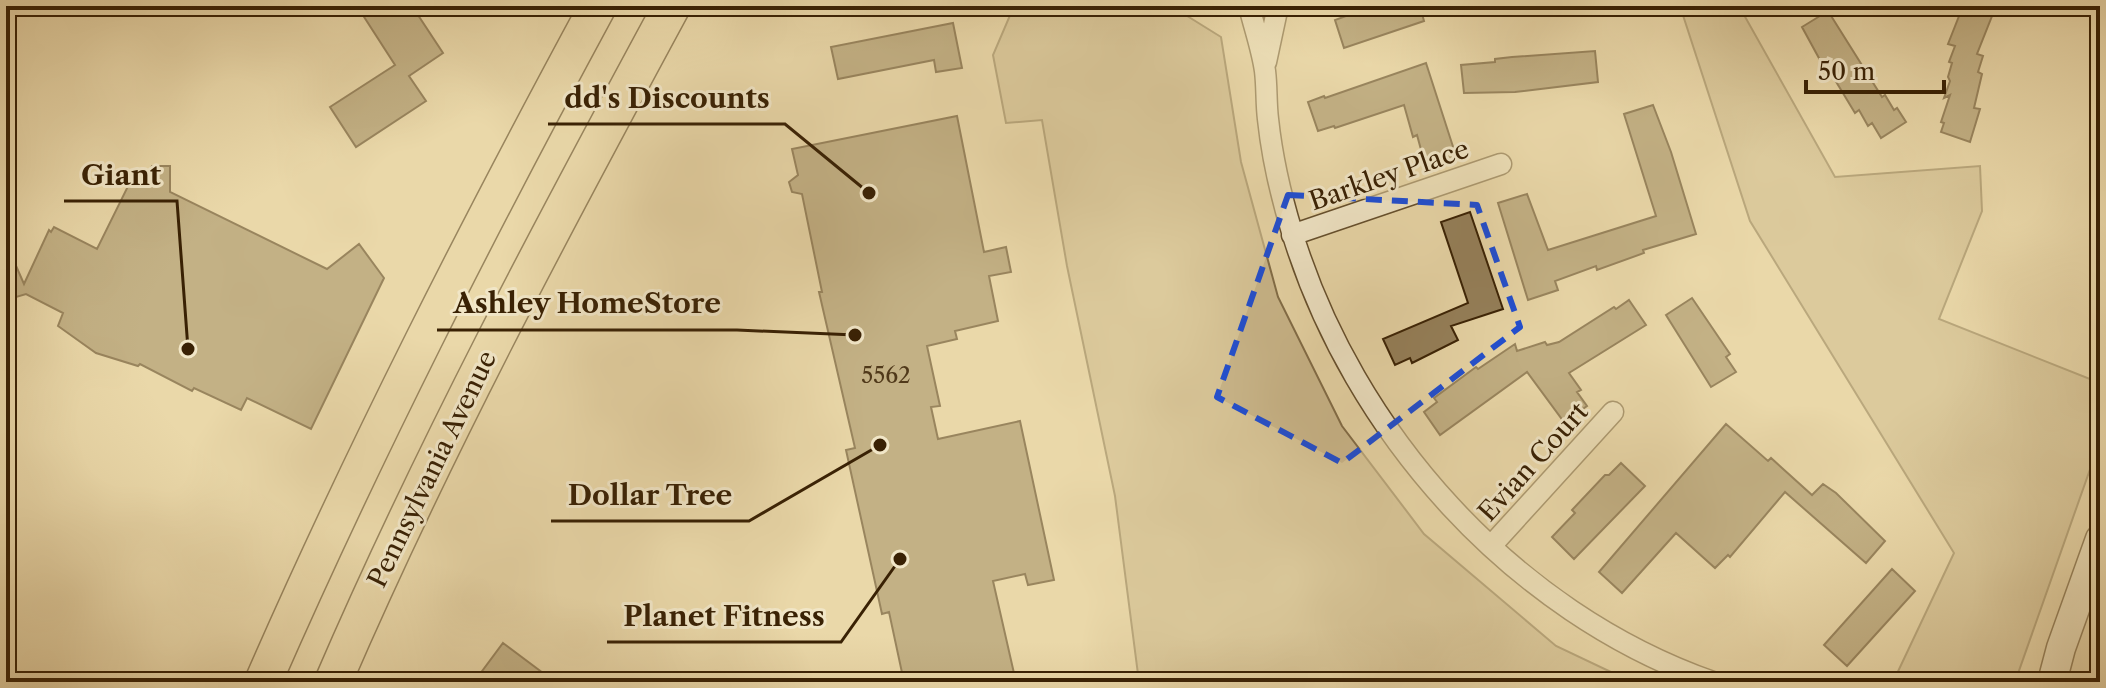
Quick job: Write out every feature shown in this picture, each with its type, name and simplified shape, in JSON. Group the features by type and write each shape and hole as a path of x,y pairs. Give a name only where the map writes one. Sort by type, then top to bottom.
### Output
{"highway":[{"path":"263,682 418,346 598,6"},
{"name":"Pennsylvania Avenue","path":"333,682 398,537 516,296 672,6"}],"main road":[{"path":"2052,682 2100,539"}],"street":[{"path":"1249,6 1264,70 1275,162 1292,235 1320,308 1344,358 1411,460 1445,500 1522,573 1605,632 1636,649 1713,682"},
{"path":"1264,70 1278,6"},
{"name":"Barkley Place","path":"1292,235 1501,164"},
{"name":"Evian Court","path":"1491,546 1613,412"}],"highlighted area":[{"path":"1288,195 1477,205 1520,327 1342,463 1217,397"}],"shaded area":[{"path":"1014,6 1171,6 1221,37 1241,162 1278,297 1342,426 1424,534 1556,646 1632,682 1139,682 1115,496 1067,266 1042,120 1006,123 993,55"},
{"path":"1680,6 1739,6 1835,177 1980,166 1982,211 1939,319 2100,383 2100,441 2015,682 1893,682 1954,553 1750,221"}],"building":[{"path":"357,6 412,6 443,53 409,76 426,101 356,147 330,107 395,65"},
{"path":"1373,6 1420,6 1424,21 1344,48 1335,20"},
{"path":"1963,6 1996,6 1977,54 1983,56 1978,72 1982,74 1974,108 1980,109 1970,142 1941,132 1950,95 1944,98 1950,81 1948,77 1952,63 1949,62 1955,46 1948,44"},
{"path":"1828,11 1882,97 1885,95 1906,122 1881,138 1872,123 1868,126 1859,110 1855,113 1829,70 1826,71 1802,27"},
{"path":"953,23 962,68 936,72 934,60 838,79 831,47"},
{"path":"1595,51 1598,82 1515,92 1464,93 1461,65 1512,57"},
{"path":"1426,63 1457,159 1426,168 1404,105 1318,131 1308,102"},
{"path":"1653,105 1696,234 1643,250 1644,253 1597,270 1596,266 1555,281 1558,290 1528,300 1498,203 1527,194 1548,250 1656,216 1624,114"},
{"path":"957,116 984,252 1006,247 1011,272 989,276 998,321 955,331 957,339 927,346 940,406 931,407 938,439 1020,421 1054,580 1028,585 1025,574 993,581 1016,682 904,682 889,612 882,614 846,450 855,448 819,292 822,292 802,194 792,192 789,182 798,175 792,149"},
{"path":"152,166 170,166 170,192 327,269 359,244 384,278 311,429 247,398 241,410 194,388 192,391 140,364 138,366 96,353 58,326 63,313 26,294 6,300 6,243 24,284 49,230 51,232 54,227 97,249 134,174 146,180"},
{"path":"1470,212 1503,309 1451,326 1458,340 1412,363 1410,358 1395,365 1383,339 1468,303 1441,222"},
{"path":"1692,298 1730,354 1726,357 1736,372 1711,387 1666,315"},
{"path":"1629,300 1646,325 1569,373 1587,406 1564,422 1527,372 1440,435 1424,412 1437,402 1434,398 1476,367 1478,369 1515,344 1517,351 1545,342 1547,345 1559,342"},
{"path":"1726,424 1768,461 1771,458 1812,495 1823,484 1836,493 1885,541 1866,563 1785,492 1730,557 1728,555 1715,568 1676,533 1622,593 1599,572"},
{"path":"1621,463 1645,486 1574,559 1552,537 1575,513 1572,510 1605,475"},
{"path":"1892,569 1915,591 1847,666 1824,645"},
{"path":"503,643 555,682 474,682"}],"place":[{"name":"dd's Discounts","path":"869,193"},
{"name":"Ashley HomeStore","path":"855,335"},
{"name":"Giant","path":"188,349"},
{"name":"Dollar Tree","path":"880,445"},
{"name":"Planet Fitness","path":"900,559"}]}
